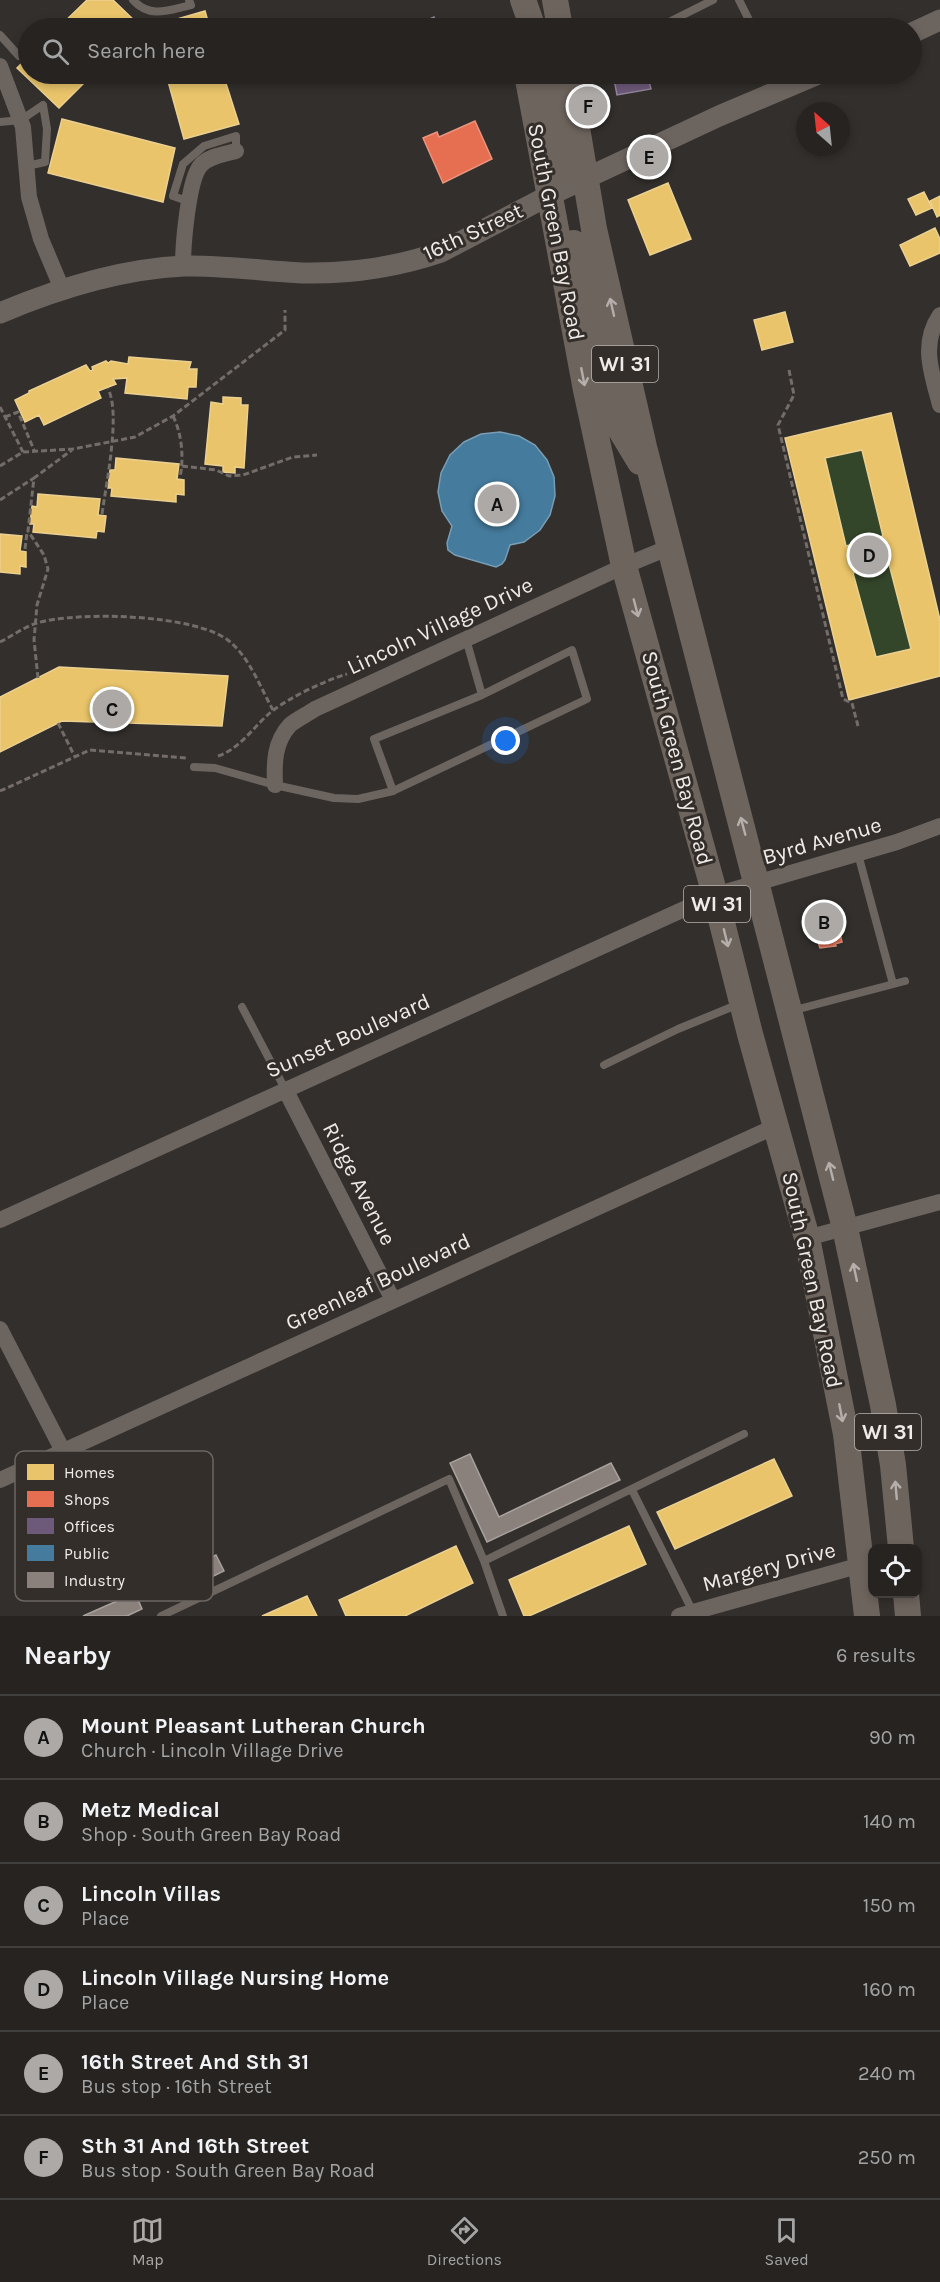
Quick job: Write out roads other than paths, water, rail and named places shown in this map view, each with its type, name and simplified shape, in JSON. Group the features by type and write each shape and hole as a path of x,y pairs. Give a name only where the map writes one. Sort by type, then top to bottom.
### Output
{"main road":[{"path":"513,0 517,18"},
{"path":"523,0 529,18"},
{"path":"555,0 558,18"},
{"name":"South Green Bay Road","path":"528,84 586,390 624,566 807,1238 846,1434 867,1565 867,1616"},
{"path":"547,84 558,152 564,165 572,174 585,179"},
{"name":"South Green Bay Road","path":"570,84 594,229 654,485 845,1228 883,1406 893,1466 901,1544"},
{"path":"548,196 571,231 617,424 654,485"},
{"path":"906,1598 908,1616"}],"street":[{"path":"922,28 940,20"},
{"path":"0,66 21,120 29,197 41,239 62,289"},
{"name":"16th Street","path":"0,313 62,289 129,272 183,266 226,266 303,273 348,271 390,266 441,252 773,84"},
{"path":"183,266 184,227 201,165 214,157 236,151"},
{"path":"940,315 930,335 927,353 940,405"},
{"name":"Lincoln Village Drive","path":"275,785 274,758 279,743 291,725 315,709 624,566 670,547"},
{"name":"Byrd Avenue","path":"715,895 858,854 940,826"},
{"name":"Sunset Boulevard","path":"0,1220 715,895"},
{"name":"Ridge Avenue","path":"285,1089 393,1300"},
{"name":"Greenleaf Boulevard","path":"63,1451 776,1126"},
{"path":"807,1238 940,1202"},
{"path":"0,1329 63,1451"},
{"name":"Greenleaf Boulevard","path":"0,1480 15,1473"},
{"name":"Margery Drive","path":"686,1614 715,1611 867,1565"}],"lane":[{"path":"132,0 153,13 191,5 189,0"},
{"path":"677,18 713,0"},
{"path":"739,0 747,18"},
{"path":"0,35 18,55"},
{"path":"0,122 21,120 43,105 47,129 45,162 27,166"},
{"path":"466,639 482,695"},
{"path":"193,763 334,798 357,800 393,791 587,699 572,650 482,695 374,739 393,791"},
{"path":"858,854 893,984"},
{"path":"790,1011 905,981"},
{"path":"604,1065 678,1029 742,1003"},
{"path":"242,1007 285,1089"},
{"path":"484,1561 744,1434"},
{"path":"213,1591 449,1479 484,1561 503,1616"},
{"path":"632,1490 686,1614"},
{"path":"161,1616 193,1601"}],"place":[{"name":"Sth 31 And 16th Street","path":"588,106"},
{"name":"16th Street And Sth 31","path":"649,157"},
{"name":"Mount Pleasant Lutheran Church","path":"497,504"},
{"name":"Lincoln Village Nursing Home","path":"869,555"},
{"name":"Lincoln Villas","path":"112,709"},
{"name":"Metz Medical","path":"824,922"}]}
